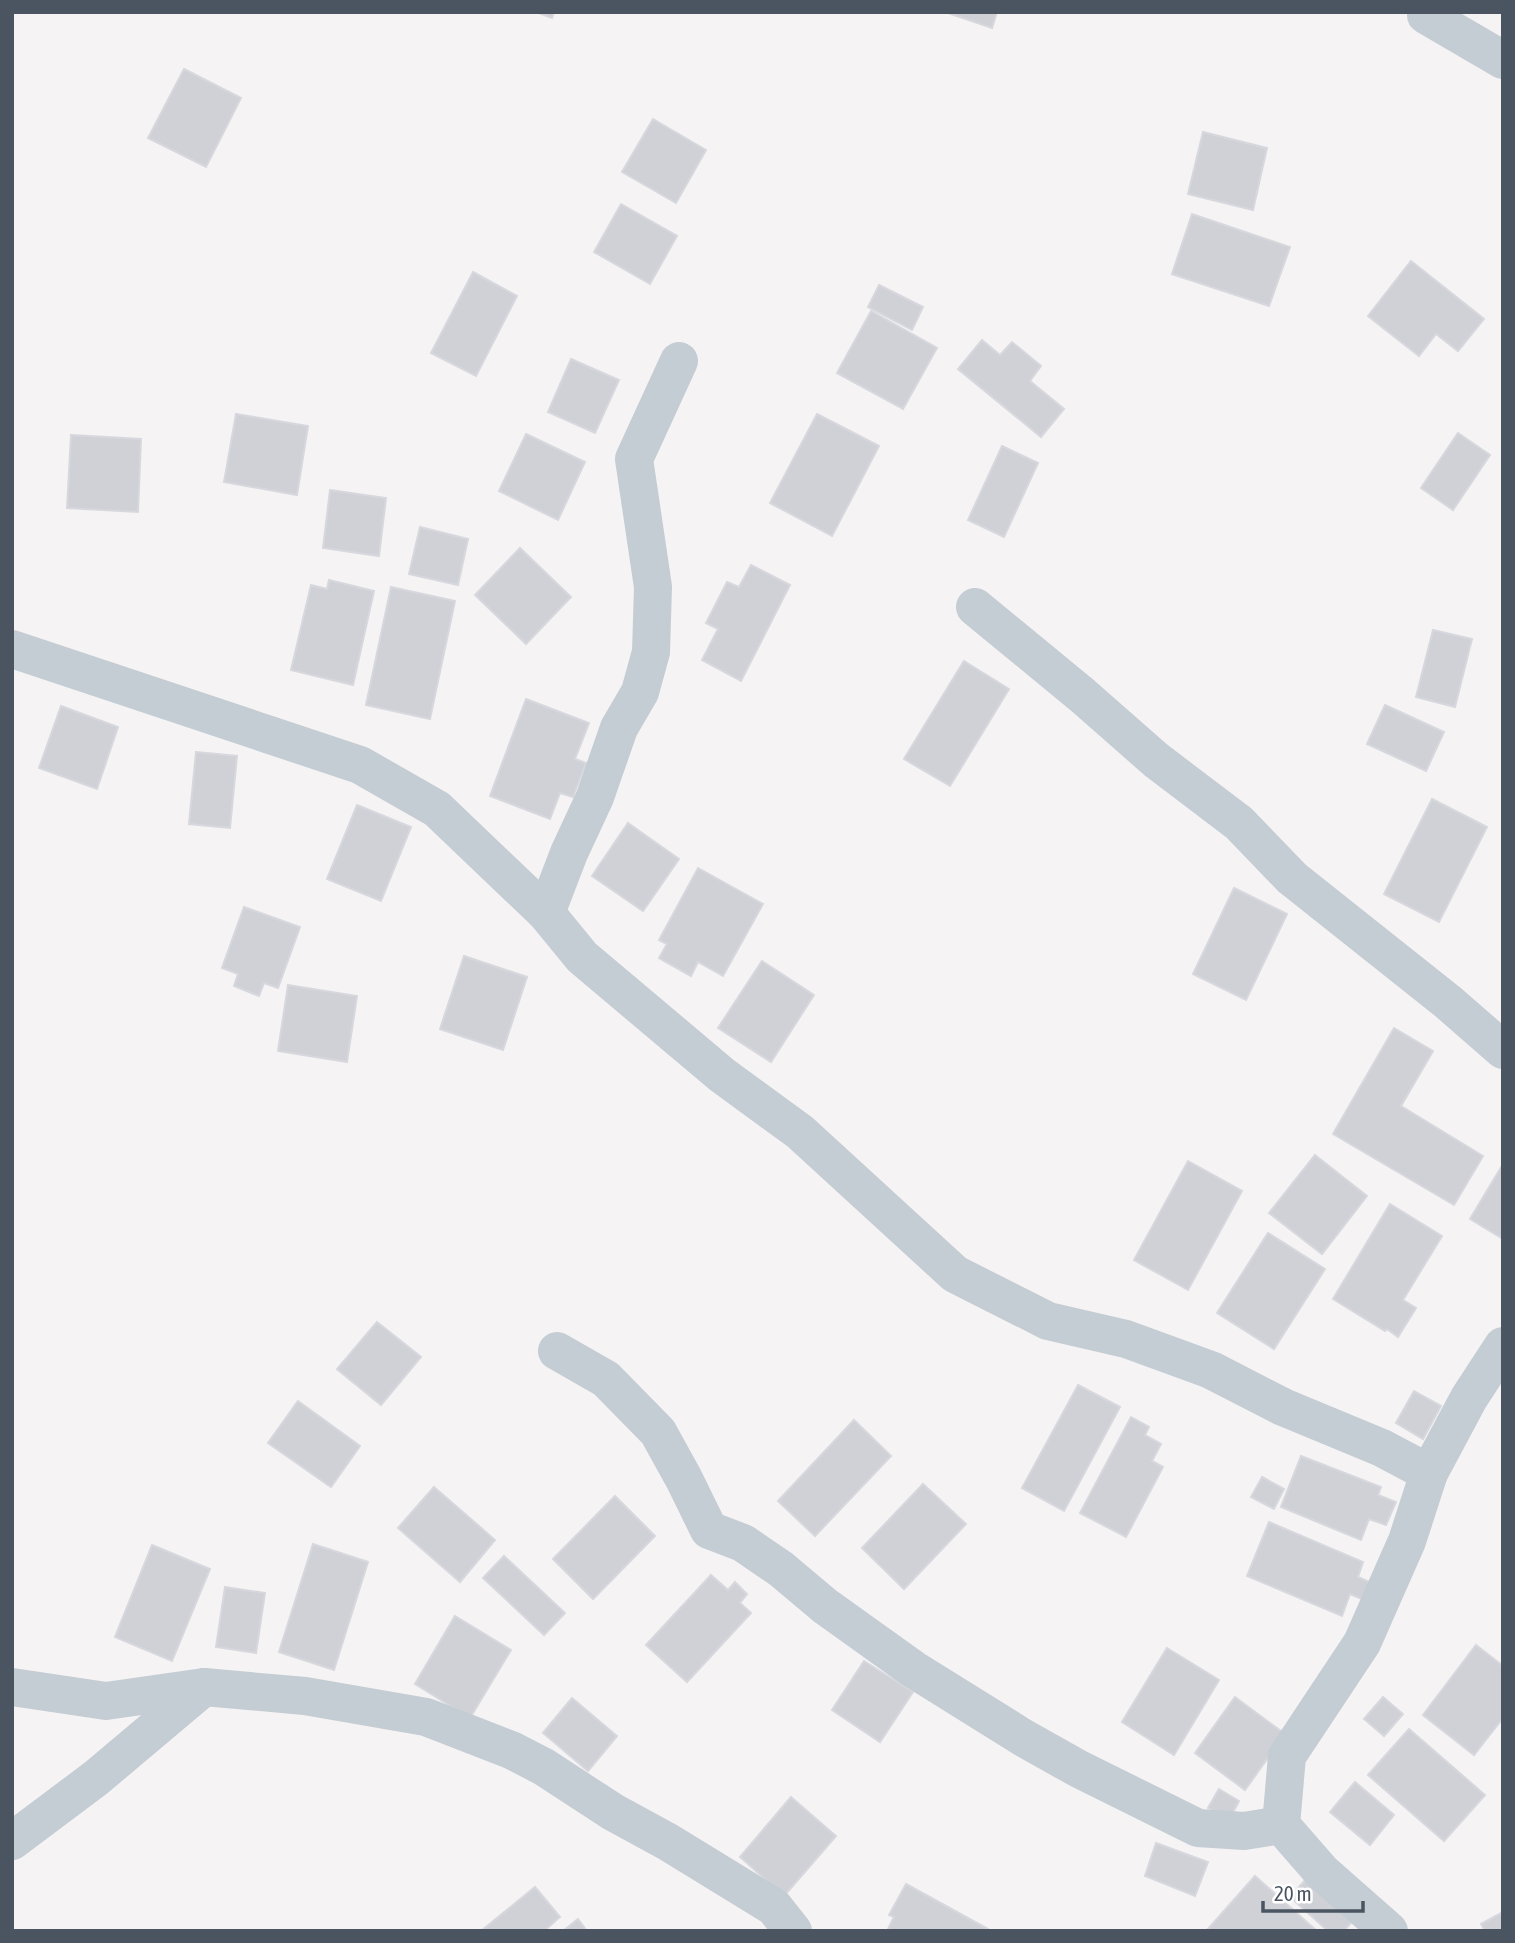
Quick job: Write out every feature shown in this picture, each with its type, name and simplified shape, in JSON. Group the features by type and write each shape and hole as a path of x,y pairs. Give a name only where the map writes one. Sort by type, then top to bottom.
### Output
{"street":[{"path":"1426,12 1426,15 1503,60"},
{"path":"546,913 619,728 640,692 651,652 653,587 634,459 679,361"},
{"path":"975,607 1156,760 1239,822 1292,878 1448,1002 1503,1050"},
{"path":"12,649 360,765 438,808 546,913 582,957 722,1075 800,1132 955,1274 1048,1321 1126,1339 1211,1370 1283,1407 1382,1448 1429,1473"},
{"path":"1389,1931 1322,1872 1281,1825 1287,1756 1362,1643 1407,1541 1429,1473 1469,1398 1503,1346"},
{"path":"557,1350 606,1379 658,1432 709,1530 743,1543 781,1569 825,1606 913,1670 1022,1737 1198,1828 1244,1832 1281,1825"},
{"path":"12,1687 106,1701 204,1688 305,1696 426,1717 511,1750 544,1766 613,1812 668,1842 774,1907 793,1931"},
{"path":"12,1841 96,1778 204,1688"}],"building":[{"path":"536,12 554,12 552,18"},
{"path":"945,12 997,12 992,28"},
{"path":"184,69 241,98 206,167 148,138"},
{"path":"653,119 706,150 676,203 622,172"},
{"path":"1203,132 1267,148 1253,210 1188,194"},
{"path":"621,204 677,236 650,284 594,252"},
{"path":"1192,214 1290,247 1269,306 1172,274"},
{"path":"1411,261 1484,319 1458,351 1436,334 1419,356 1368,316"},
{"path":"473,272 517,296 476,376 431,353"},
{"path":"879,285 923,307 912,330 868,307"},
{"path":"871,311 937,348 903,409 837,373"},
{"path":"982,340 1000,355 1012,342 1041,366 1030,381 1064,409 1041,437 958,369"},
{"path":"571,359 619,380 595,433 548,412"},
{"path":"236,414 308,426 297,495 224,482"},
{"path":"817,414 879,446 832,536 770,503"},
{"path":"1458,433 1490,455 1453,510 1421,488"},
{"path":"526,434 585,462 558,520 499,491"},
{"path":"71,435 141,439 138,512 67,508"},
{"path":"1002,446 1038,463 1004,537 968,520"},
{"path":"330,490 386,498 379,556 323,548"},
{"path":"420,527 468,539 458,585 409,574"},
{"path":"520,548 571,597 526,644 475,595"},
{"path":"751,565 790,585 741,681 702,660 718,629 706,623 727,582 739,587"},
{"path":"329,580 374,591 353,685 291,670 311,585 327,589"},
{"path":"391,587 455,601 430,719 366,705"},
{"path":"1433,630 1472,639 1455,707 1416,697"},
{"path":"964,661 1009,689 950,786 904,759"},
{"path":"526,699 589,723 575,759 586,763 573,797 560,793 550,819 490,796"},
{"path":"1385,705 1444,732 1426,771 1367,744"},
{"path":"61,706 118,727 97,789 39,768"},
{"path":"196,752 237,756 230,828 189,824"},
{"path":"1432,799 1487,827 1439,922 1384,894"},
{"path":"357,805 411,827 381,901 327,879"},
{"path":"628,823 679,859 643,911 592,876"},
{"path":"698,868 763,904 723,976 698,962 691,976 659,958 667,944 659,940"},
{"path":"1234,888 1287,914 1246,1000 1193,974"},
{"path":"244,907 300,927 278,988 264,983 259,996 234,986 238,974 222,968"},
{"path":"464,956 527,977 503,1050 440,1029"},
{"path":"762,961 814,995 771,1062 718,1028"},
{"path":"288,985 357,996 347,1062 278,1051"},
{"path":"1394,1028 1433,1051 1401,1106 1483,1156 1454,1205 1333,1134"},
{"path":"1315,1155 1367,1196 1322,1254 1269,1213"},
{"path":"1188,1161 1242,1191 1188,1290 1134,1260"},
{"path":"1503,1164 1503,1239 1470,1219"},
{"path":"1390,1204 1442,1236 1403,1300 1416,1308 1398,1337 1333,1299"},
{"path":"1268,1233 1325,1269 1274,1349 1217,1313"},
{"path":"377,1322 421,1357 381,1405 337,1369"},
{"path":"1078,1385 1120,1407 1064,1511 1022,1488"},
{"path":"1414,1391 1441,1406 1423,1439 1396,1423"},
{"path":"298,1401 360,1446 331,1487 268,1443"},
{"path":"1131,1417 1149,1427 1145,1435 1161,1444 1152,1461 1163,1467 1126,1537 1080,1513"},
{"path":"854,1420 891,1456 815,1536 778,1501"},
{"path":"1301,1456 1381,1487 1378,1495 1396,1502 1386,1525 1369,1519 1361,1540 1281,1507"},
{"path":"1262,1477 1284,1489 1274,1509 1251,1497"},
{"path":"923,1484 966,1524 904,1589 862,1548"},
{"path":"434,1487 495,1540 460,1582 398,1528"},
{"path":"615,1496 655,1536 593,1599 553,1559"},
{"path":"1269,1522 1363,1562 1358,1577 1376,1585 1369,1602 1350,1594 1342,1616 1247,1576"},
{"path":"313,1544 368,1562 334,1670 279,1652"},
{"path":"152,1545 210,1569 172,1661 115,1637"},
{"path":"504,1556 565,1613 544,1635 483,1578"},
{"path":"711,1575 728,1590 735,1582 747,1594 740,1603 751,1613 687,1682 646,1645"},
{"path":"225,1587 265,1593 256,1653 216,1647"},
{"path":"455,1616 511,1650 470,1718 415,1684"},
{"path":"1476,1645 1503,1666 1503,1718 1474,1755 1423,1715"},
{"path":"1167,1648 1219,1680 1174,1755 1122,1722"},
{"path":"864,1661 913,1692 880,1742 832,1710"},
{"path":"1235,1697 1285,1734 1245,1790 1195,1753"},
{"path":"1383,1697 1403,1714 1384,1736 1364,1719"},
{"path":"572,1698 617,1736 588,1771 543,1733"},
{"path":"1409,1729 1485,1795 1444,1841 1368,1775"},
{"path":"1355,1782 1394,1815 1370,1845 1330,1812"},
{"path":"1219,1789 1239,1801 1229,1820 1208,1808"},
{"path":"791,1797 836,1836 784,1896 740,1857"},
{"path":"1156,1843 1208,1862 1195,1896 1145,1876"},
{"path":"1255,1876 1317,1931 1208,1931"},
{"path":"1308,1877 1355,1918 1344,1931 1328,1931 1290,1897"},
{"path":"906,1884 988,1929 987,1931 887,1931 894,1917 889,1915"},
{"path":"535,1887 560,1917 544,1931 481,1931"},
{"path":"1503,1912 1503,1931 1485,1931 1481,1924"},
{"path":"578,1919 587,1931 563,1931"}]}
